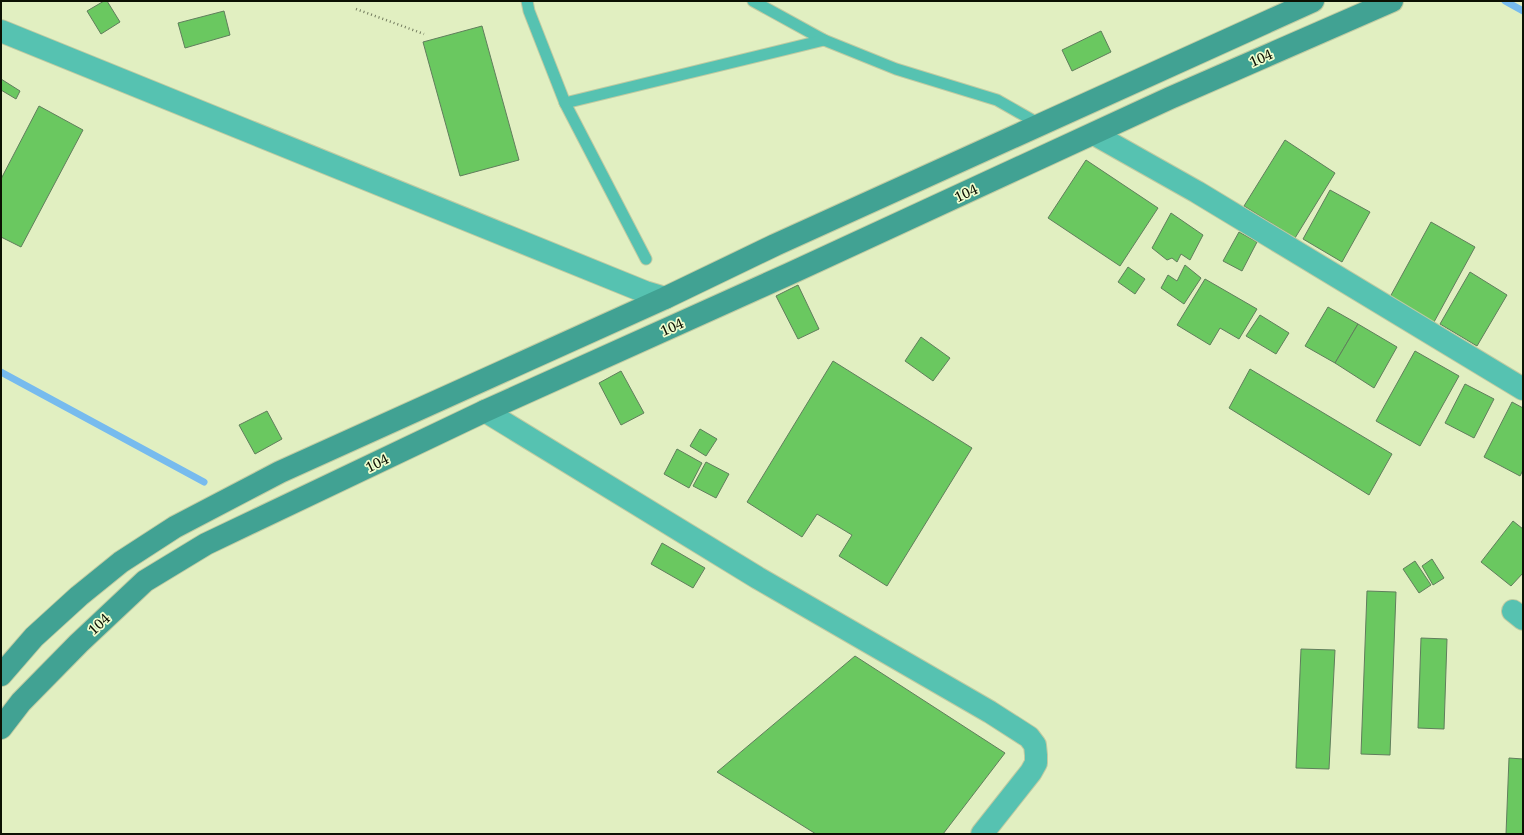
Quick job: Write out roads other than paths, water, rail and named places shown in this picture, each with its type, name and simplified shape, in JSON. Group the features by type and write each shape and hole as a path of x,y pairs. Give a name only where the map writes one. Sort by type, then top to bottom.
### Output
{"street":[{"path":"1,675 34,637 79,596 121,562 175,527 280,472 665,298 775,245 1313,1"},
{"name":"104","path":"1,728 21,702 79,643 145,581 206,544 485,411 789,274 1170,98 1392,1"},
{"path":"1,31 645,292 665,298"},
{"path":"1094,134 1197,192 1523,389"},
{"path":"775,245 789,274"},
{"path":"485,411 758,578 990,712 1029,737 1035,744 1036,763 1031,772 982,834"},
{"path":"280,472 298,501"}],"lane":[{"path":"527,1 529,11 565,103 646,259"},
{"path":"753,1 824,40 896,69 997,100 1042,125"},
{"path":"565,103 824,40"}],"waterway":[{"path":"1505,1 1523,11"},
{"path":"1,372 204,482"}]}
